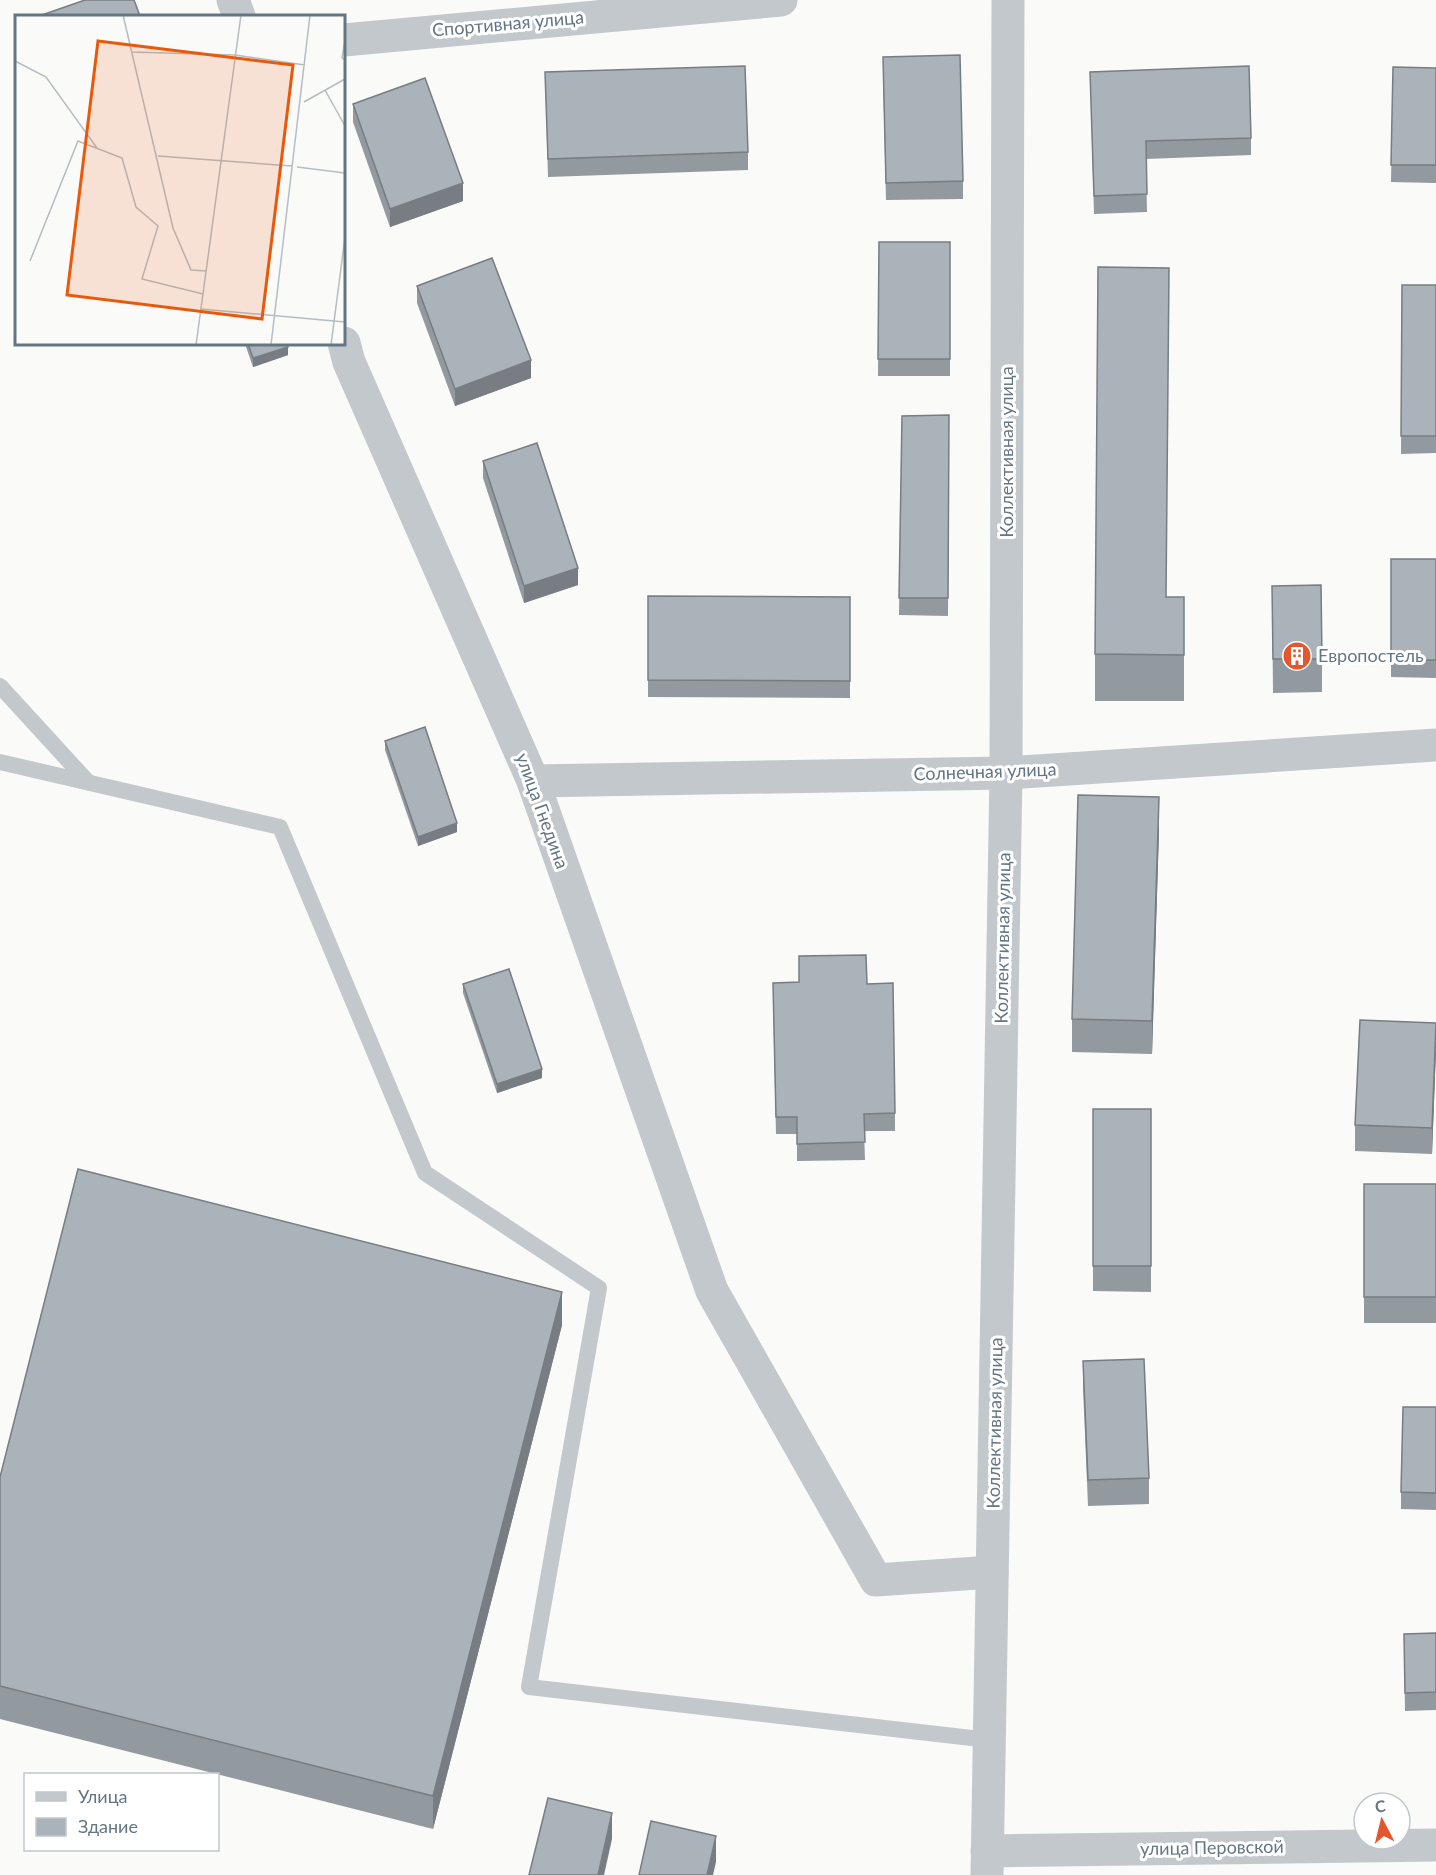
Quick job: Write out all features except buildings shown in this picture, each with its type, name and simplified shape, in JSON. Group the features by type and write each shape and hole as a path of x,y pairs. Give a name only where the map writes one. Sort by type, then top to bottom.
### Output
{"street":[{"path":"233,0 239,15"},
{"name":"Спортивная улица","path":"345,40 781,0"},
{"name":"Коллективная улица","path":"987,1863 1006,774 1008,0"},
{"name":"улица Гнедина","path":"345,345 349,362 533,781 712,1291 876,1580 992,1572"},
{"name":"Солнечная улица","path":"533,781 1006,774 1436,745"},
{"name":"улица Перовской","path":"987,1863 1436,1845"}],"lane":[{"path":"0,686 88,782"},
{"path":"0,762 280,827 424,1173 599,1287 529,1687 989,1740"}],"place":[{"name":"Европостель","path":"1297,656"}]}
